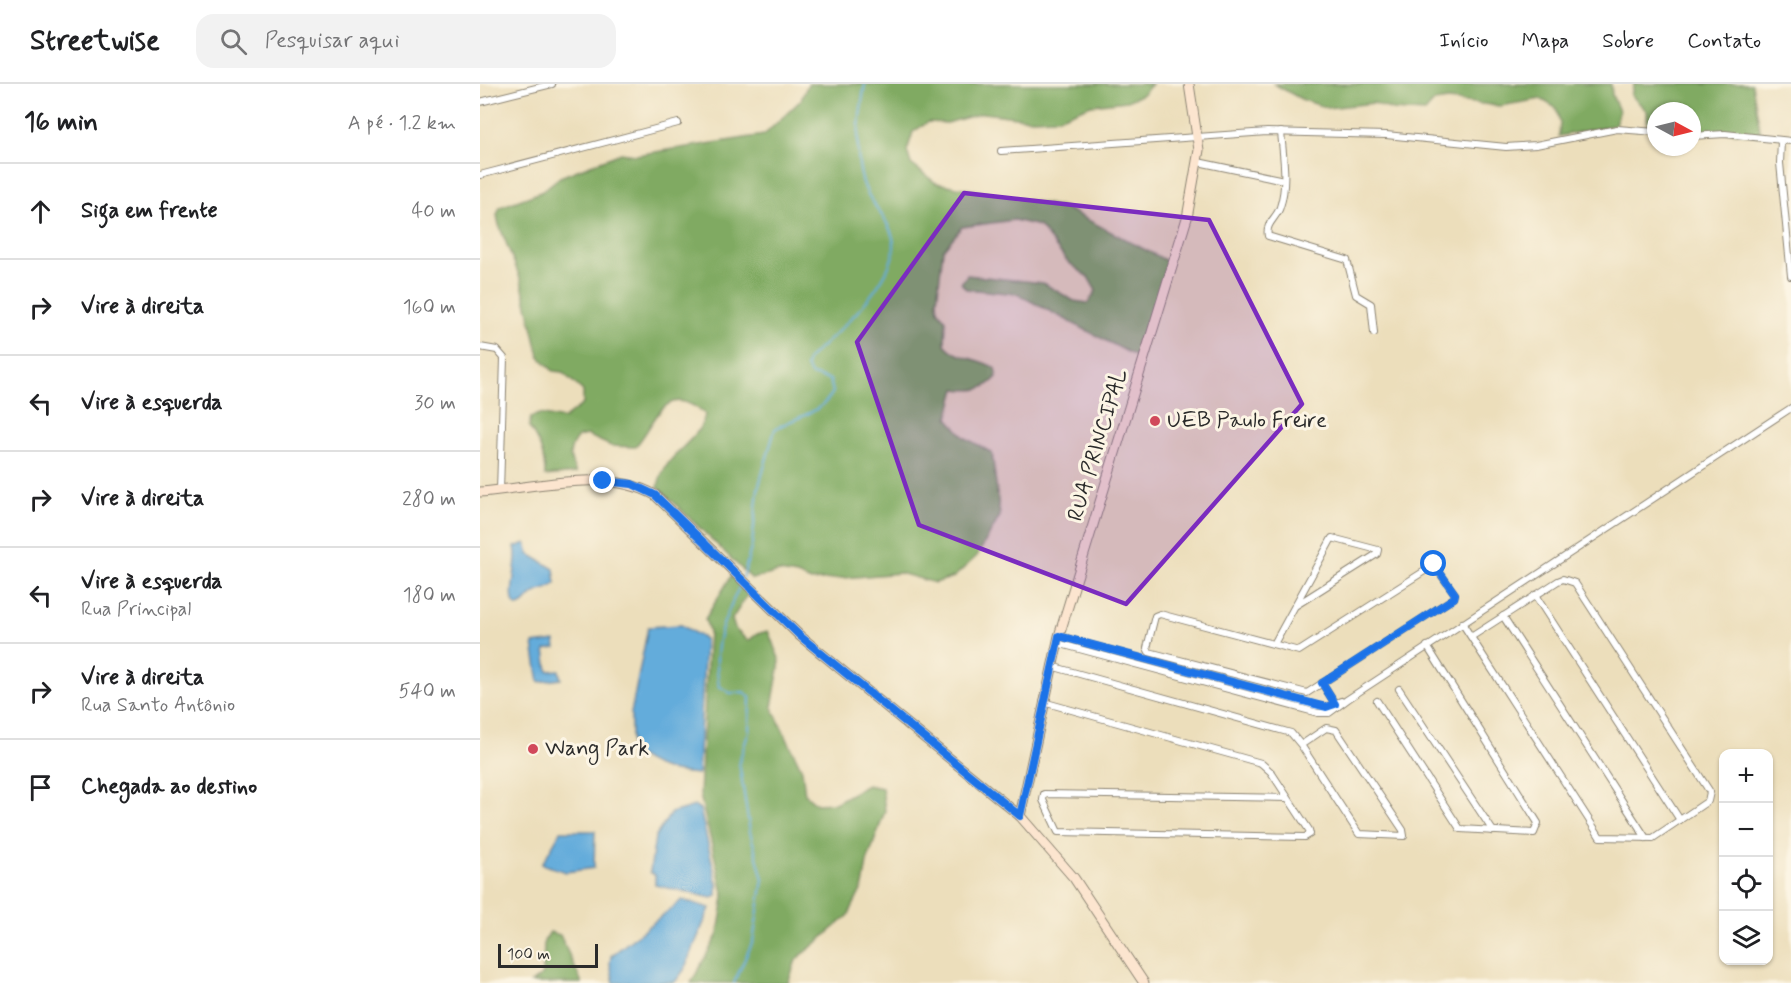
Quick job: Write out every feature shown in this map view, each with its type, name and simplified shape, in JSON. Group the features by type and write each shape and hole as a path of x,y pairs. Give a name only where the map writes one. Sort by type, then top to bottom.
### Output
{"main road":[{"name":"RUA PRINCIPAL","path":"1020,816 1058,640 1177,255 1198,162 1199,137 1190,84"},
{"path":"480,492 603,481 620,482 643,488 674,511 818,651 1020,816 1074,878 1144,983"}],"street":[{"path":"480,102 552,84"},
{"path":"480,175 678,123"},
{"path":"1001,151 1281,132 1386,135 1506,147 1536,145 1617,129 1647,131"},
{"path":"1281,132 1284,180 1281,205 1268,228 1268,236 1347,261 1356,295 1371,304 1374,333"},
{"path":"1701,135 1725,134 1791,141"},
{"path":"1781,141 1791,276"},
{"path":"1198,162 1284,180"},
{"path":"480,347 497,350 504,358 500,491"},
{"path":"1058,640 1317,706 1336,706 1791,408"},
{"path":"1274,644 1332,538 1378,550 1377,554 1295,606"},
{"path":"1432,565 1437,565 1455,594 1454,598 1307,693 1149,652 1147,648 1155,616 1160,614 1274,644 1299,651 1432,565"},
{"path":"1462,623 1471,637 1600,837 1653,838 1708,801 1710,792 1579,587 1563,579 1471,637"},
{"path":"1535,595 1680,820"},
{"path":"1503,616 1646,838"},
{"path":"1377,701 1460,829 1534,832 1538,823 1427,646"},
{"path":"1051,666 1291,733 1301,744 1359,834 1404,836 1403,830 1336,730 1326,728 1301,744"},
{"path":"1322,683 1336,706"},
{"path":"1399,689 1493,831"},
{"path":"1043,702 1261,763 1271,772 1309,830 1308,837 1060,833 1054,828 1042,797 1047,794 1288,798"}],"highlighted area":[{"path":"964,193 1209,220 1302,404 1126,604 919,525 857,342"}],"green space":[{"path":"808,84 1152,84 1143,94 1127,101 1091,105 1058,118 1032,119 983,113 947,123 928,122 913,132 907,151 911,164 936,183 1063,207 1169,262 1137,357 1017,294 966,289 961,283 967,275 1043,283 1074,301 1088,303 1096,291 1088,277 1068,262 1039,226 1014,220 962,227 943,250 937,301 938,310 946,320 945,344 961,356 995,368 997,377 988,385 978,389 956,389 948,418 964,437 992,453 1000,516 977,556 954,577 935,583 900,573 811,581 797,575 779,572 752,579 658,487 667,465 697,432 702,423 705,414 691,404 679,401 670,403 662,409 635,447 611,446 587,435 578,437 570,454 576,473 545,476 541,450 529,427 531,417 540,414 563,419 583,404 583,391 562,372 553,371 539,356 521,280 499,225 497,215 500,207 541,192 560,177 621,153 636,155 764,135 801,100"},
{"path":"1274,84 1611,84 1612,95 1619,111 1615,125 1559,136 1560,122 1556,108 1541,99 1500,106 1448,100 1434,102 1425,112 1392,110 1374,103 1327,108 1301,99"},
{"path":"1634,84 1752,84 1761,136 1721,131 1701,132 1701,102 1647,102 1647,111 1631,95"},
{"path":"731,576 748,594 732,619 735,629 748,641 757,634 768,631 780,661 772,707 802,770 805,794 817,804 835,803 867,785 882,788 885,811 867,862 863,886 848,916 796,960 788,983 691,983 718,934 724,896 700,795 709,631 705,619"},
{"path":"550,932 560,935 582,983 531,983 543,974 544,941"}],"water":[{"path":"526,543 529,554 554,569 556,583 534,593 523,604 516,606 512,595 516,562 515,547"},
{"path":"681,625 705,639 698,774 662,768 631,750 631,713 648,627"},
{"path":"555,641 556,648 545,650 548,671 559,670 561,679 539,682 533,644"},
{"path":"695,806 700,809 717,884 717,896 712,898 655,885 655,875 650,872 655,837 671,813"},
{"path":"561,831 595,831 594,868 566,872 542,864"},
{"path":"682,900 710,908 684,970 675,982 614,983 610,964 611,956"}],"waterway":[{"path":"743,578 752,544 758,489 775,429 814,410 828,400 833,392 830,380 812,375 806,367 808,359 861,307 874,291 891,260 894,245 891,232 869,196 860,170 858,141 865,84"},
{"path":"734,983 753,941 763,879 750,832 739,762 749,731 750,697 744,692 730,693 719,686 717,671 718,645 724,621 741,583"}],"place":[{"name":"UEB Paulo Freire","path":"1155,421"},
{"name":"Wang Park","path":"533,749"}],"route":[{"path":"603,481 632,484 655,495 800,636 1020,816 1059,636 1326,707 1335,704 1322,683 1454,598 1455,594 1437,565 1434,564"}]}
